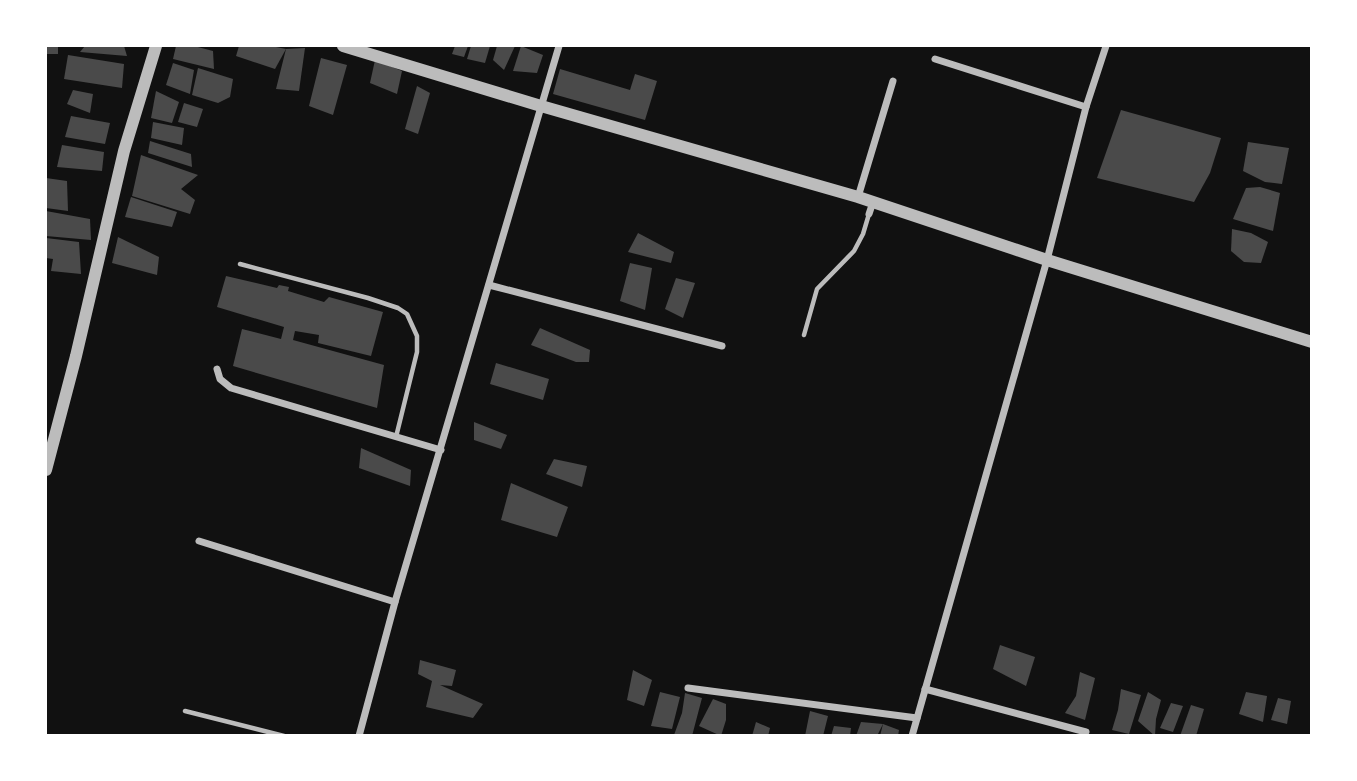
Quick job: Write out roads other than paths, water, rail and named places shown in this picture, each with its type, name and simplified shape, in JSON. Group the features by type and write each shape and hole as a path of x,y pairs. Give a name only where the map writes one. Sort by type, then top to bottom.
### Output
{"street":[{"path":"46,471 124,151 156,46"},
{"path":"343,46 858,197 871,208 1311,342"},
{"path":"359,736 395,602 559,46"},
{"path":"912,736 1047,260 1086,107 1106,46"},
{"path":"935,59 1086,107"},
{"path":"858,197 893,81"},
{"path":"489,285 722,346"},
{"path":"216,369 220,379 231,388 441,450"},
{"path":"199,541 395,602"},
{"path":"688,688 917,718"},
{"path":"925,689 1086,732"}],"lane":[{"path":"804,335 817,289 854,251 863,234 871,208"},
{"path":"240,264 368,298 398,308 407,314 417,336 417,352 396,438"},
{"path":"185,712 284,736"}]}
